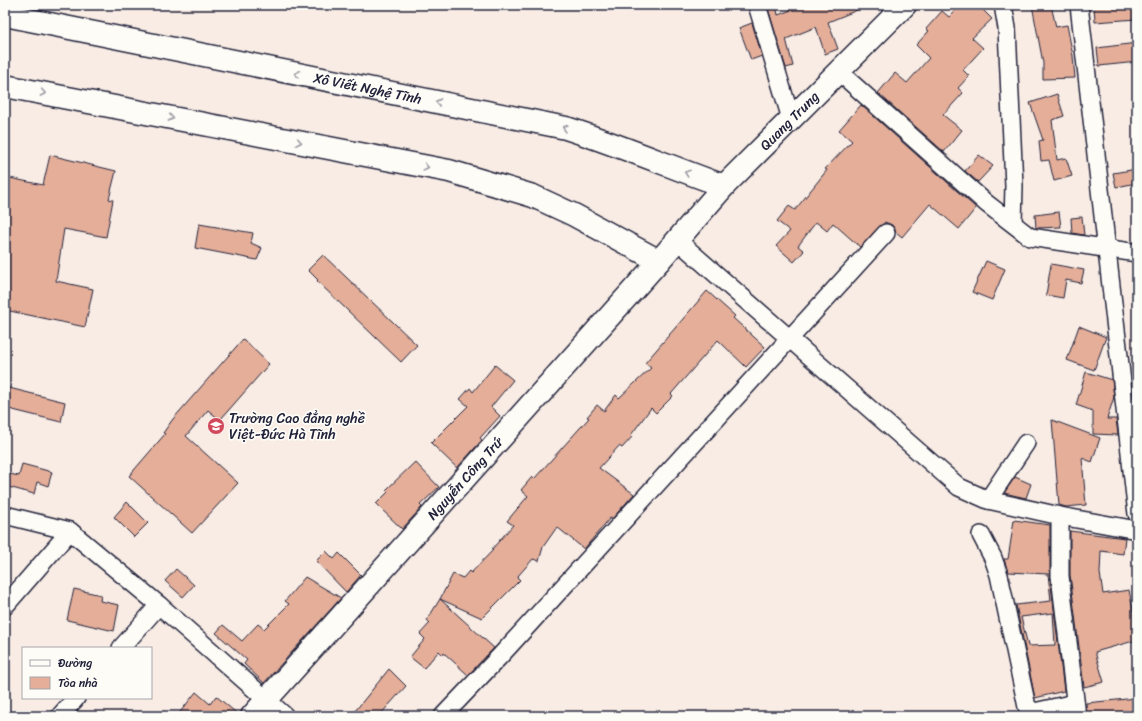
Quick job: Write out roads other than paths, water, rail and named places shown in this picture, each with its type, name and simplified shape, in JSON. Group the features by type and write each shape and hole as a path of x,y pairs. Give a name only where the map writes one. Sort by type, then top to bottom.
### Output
{"street":[{"path":"756,5 791,119"},
{"name":"Quang Trung","path":"677,240 724,186 905,5"},
{"path":"1003,5 1007,28 1014,186 1013,223"},
{"path":"1079,5 1137,514"},
{"name":"Xô Viết Nghệ Tĩnh","path":"5,15 566,128 612,143 664,165 724,186"},
{"path":"838,71 986,203 1025,234 1036,239 1106,247 1137,253"},
{"path":"5,86 449,171 533,196 574,215 659,262"},
{"path":"444,716 886,233"},
{"path":"677,240 959,487 988,500 1060,516 1137,530"},
{"name":"Nguyễn Công Trứ","path":"259,708 659,262 677,240"},
{"path":"988,500 1026,443"},
{"path":"5,515 70,531 160,605 259,708 284,716"},
{"path":"981,535 993,558 999,575 1027,707 1034,712 1076,710 1060,576 1060,516"},
{"path":"5,606 70,531"},
{"path":"122,647 160,605"},
{"path":"60,716 75,699"}],"place":[{"name":"Trường Cao đẳng nghề Việt-Đức Hà Tĩnh","path":"216,426"}]}
